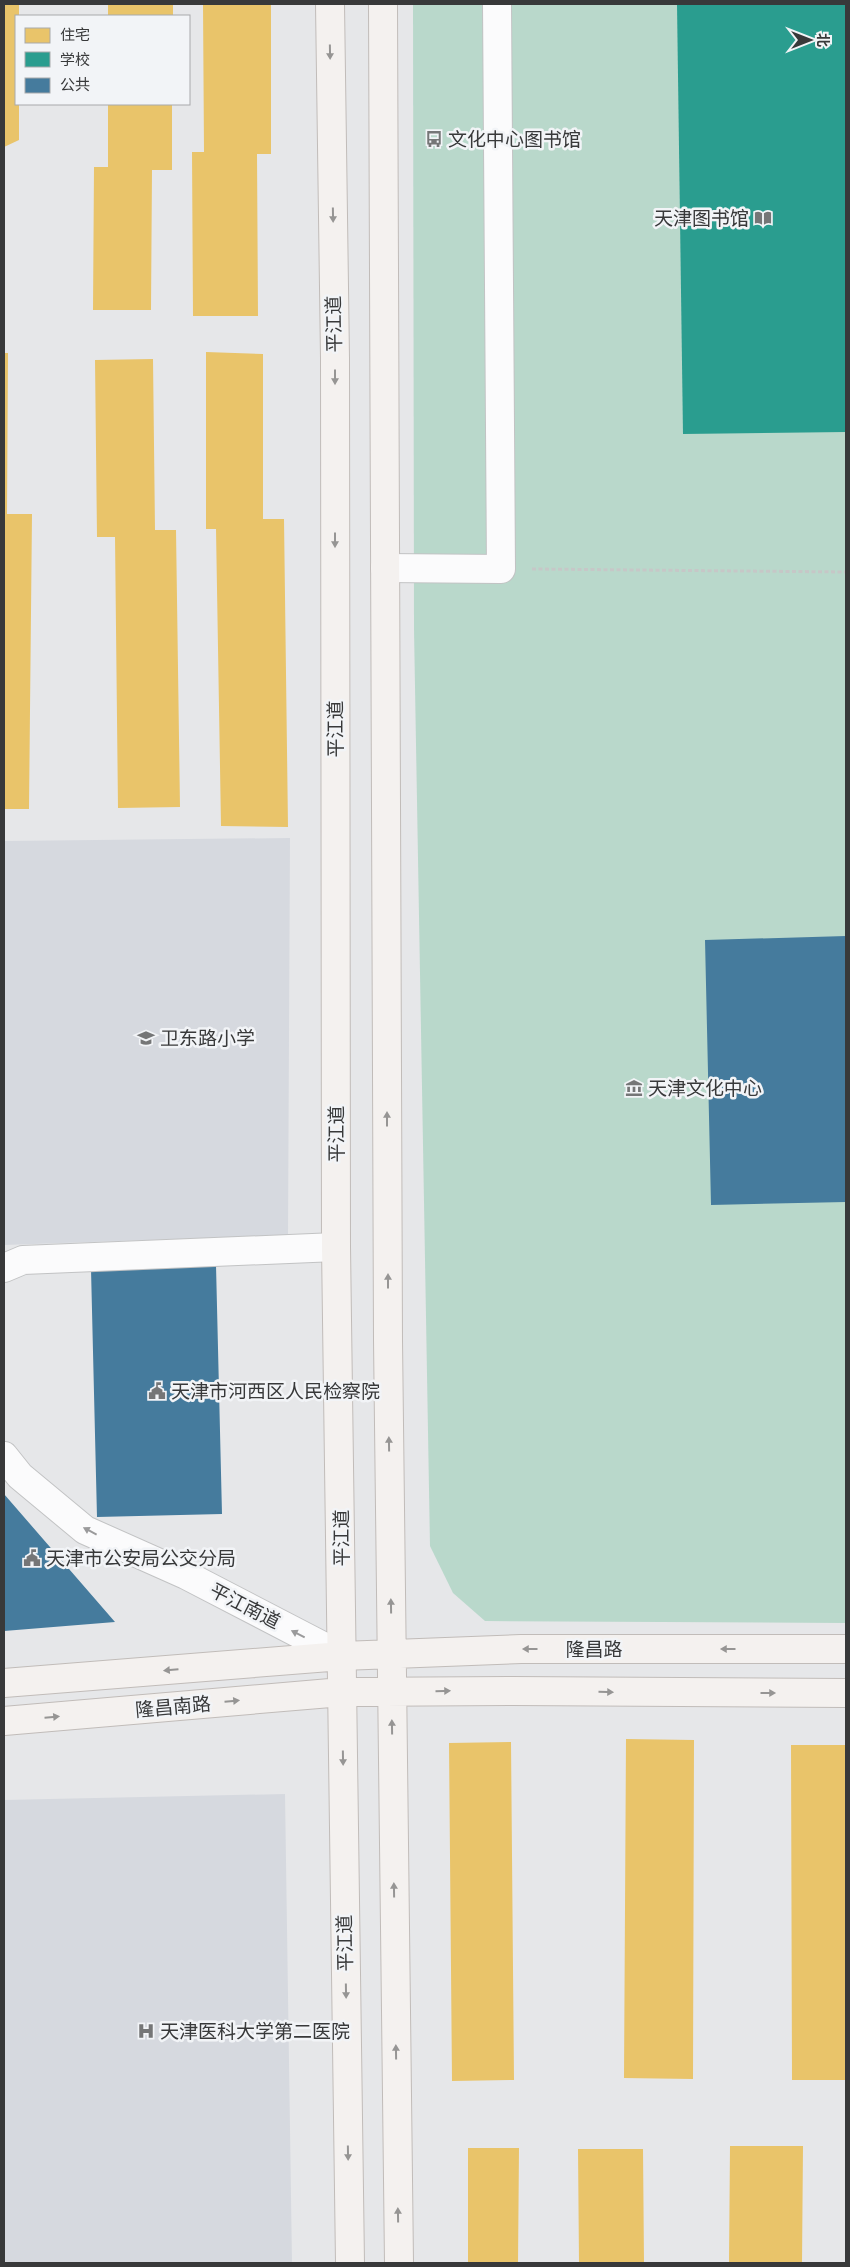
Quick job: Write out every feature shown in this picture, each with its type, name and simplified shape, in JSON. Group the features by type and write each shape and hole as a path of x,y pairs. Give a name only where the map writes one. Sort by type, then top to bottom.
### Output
{"main road":[{"name":"平江道","path":"330,4 335,358 336,1247 350,2263"},
{"path":"382,4 391,1692 399,2263"},
{"name":"隆昌路","path":"342,1656 520,1649 846,1649"},
{"name":"隆昌南路","path":"4,1683 342,1656"},
{"path":"342,1692 846,1693"},
{"name":"隆昌南路","path":"4,1721 342,1692"}],"street":[{"path":"385,568 501,569 497,4"},
{"path":"4,1268 23,1260 336,1247"},
{"name":"平江南道","path":"4,1456 20,1476 86,1530 186,1576 342,1656"}],"path":[{"path":"501,569 846,572"}],"shaded area":[{"name":"卫东路小学","path":"290,838 288,1235 4,1245 4,841"},
{"name":"天津医科大学第二医院","path":"285,1794 292,2263 4,2263 4,1800"}],"green space":[{"name":"天津文化中心","path":"413,4 846,4 846,1623 485,1621 453,1593 430,1546 414,629"}],"building: 住宅":[{"path":"4,4 19,4 19,15 15,15 15,105 19,105 19,140 4,147"},
{"path":"108,4 173,4 173,15 108,15"},
{"path":"203,4 271,4 271,154 257,154 258,316 193,316 192,152 204,152"},
{"path":"108,105 172,105 172,170 152,170 151,310 93,310 94,167 108,167"},
{"path":"206,352 263,354 263,519 284,519 288,827 221,826 216,529 206,529"},
{"path":"4,353 8,353 7,514 32,514 29,809 4,809"},
{"path":"153,359 155,530 176,530 180,807 118,808 115,537 97,537 95,360"},
{"path":"626,1739 694,1740 693,2079 624,2078"},
{"path":"511,1742 514,2080 452,2081 449,1743"},
{"path":"791,1745 846,1745 846,2080 792,2080"},
{"path":"730,2146 803,2146 802,2263 729,2263"},
{"path":"468,2148 519,2148 518,2263 468,2263"},
{"path":"578,2149 643,2149 644,2263 579,2263"}],"building: 学校":[{"name":"天津图书馆","path":"677,4 846,4 846,432 683,434"}],"building: 公共":[{"path":"846,936 846,1202 711,1205 705,940"},
{"name":"天津市河西区人民检察院","path":"216,1265 222,1514 97,1517 91,1269"},
{"name":"天津市公安局公交分局","path":"4,1494 115,1622 4,1631"}],"place":[{"name":"文化中心图书馆","path":"434,139"},
{"name":"天津图书馆","path":"763,218"},
{"name":"卫东路小学","path":"146,1038"},
{"name":"天津文化中心","path":"634,1088"},
{"name":"天津市河西区人民检察院","path":"157,1391"},
{"name":"天津市公安局公交分局","path":"32,1558"},
{"name":"天津医科大学第二医院","path":"146,2031"}]}
